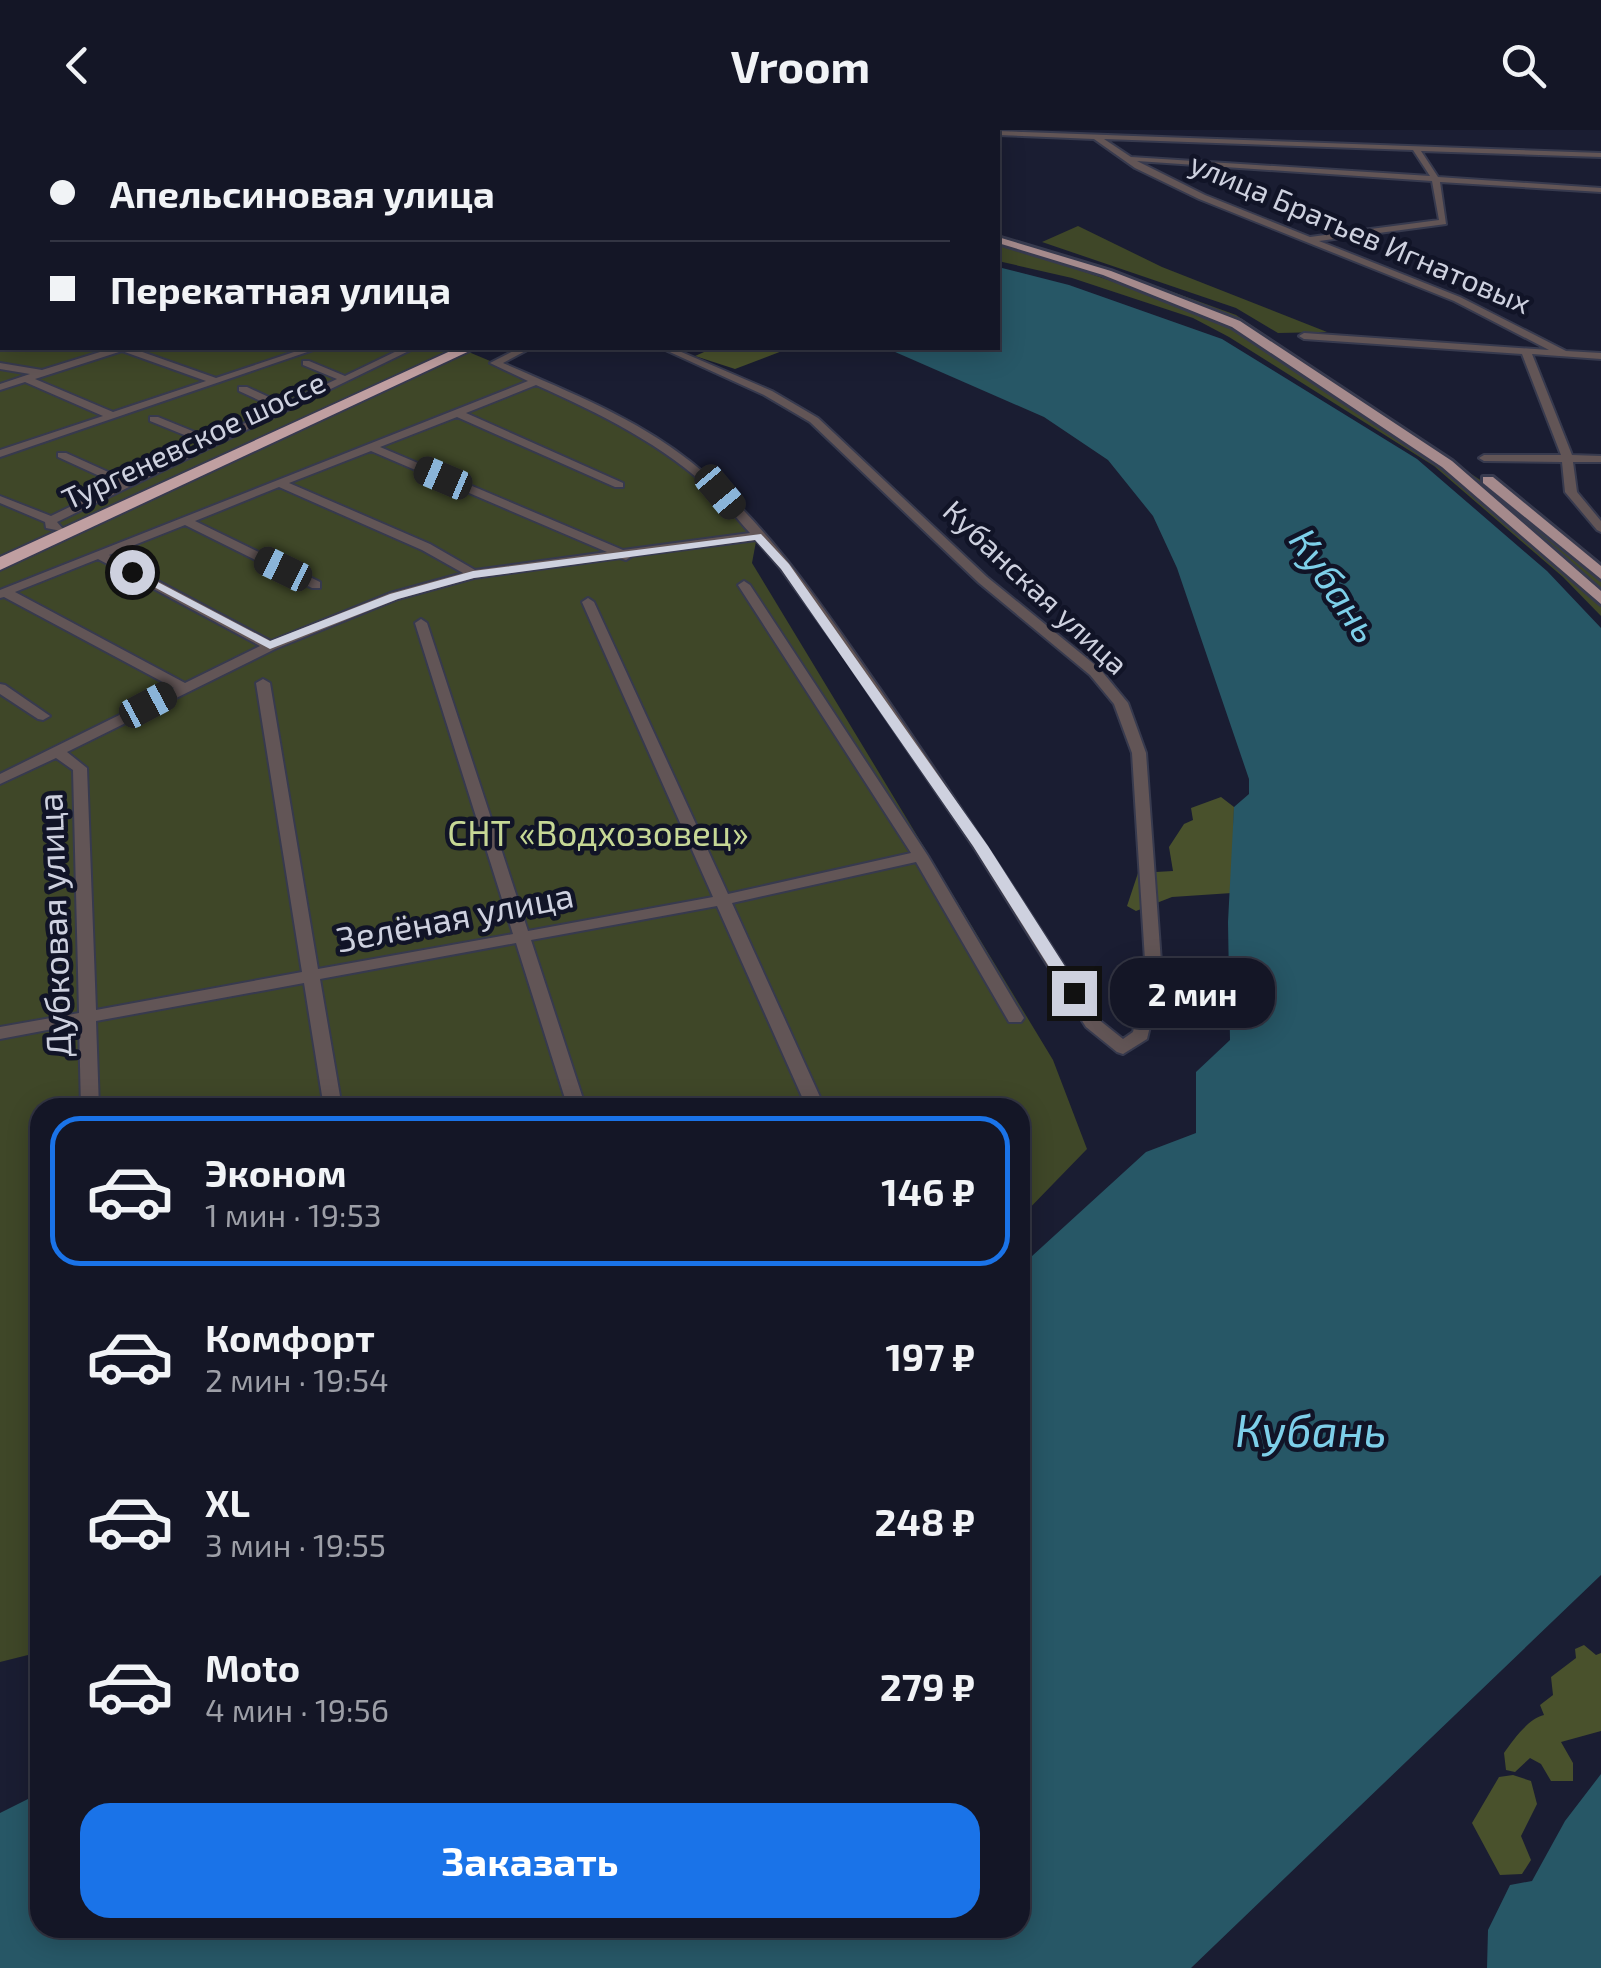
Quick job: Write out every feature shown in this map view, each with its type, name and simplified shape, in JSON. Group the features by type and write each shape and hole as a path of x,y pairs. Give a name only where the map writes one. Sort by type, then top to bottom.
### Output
{"highway":[{"name":"Тургеневское шоссе","path":"0,556 447,350"},
{"name":"Тургеневское шоссе","path":"0,564 48,532 463,350"}],"main road":[{"path":"1000,237 1200,298 1267,329 1363,400 1484,477 1601,574"},
{"path":"1000,237 1108,273 1236,324 1447,464 1601,599"}],"street":[{"path":"1289,130 1289,142"},
{"path":"1000,133 1090,133 1601,155"},
{"name":"улица Братьев Игнатовых","path":"1090,133 1127,158 1202,197 1489,313 1563,353"},
{"path":"1307,240 1443,222 1436,178 1415,147"},
{"path":"1127,158 1601,190"},
{"path":"1304,336 1601,356"},
{"path":"84,350 97,355"},
{"path":"0,387 115,350"},
{"path":"128,350 216,381"},
{"path":"287,350 297,353"},
{"path":"0,454 307,350"},
{"path":"0,498 48,532 124,484 405,350"},
{"path":"521,350 495,363 533,383 598,408 683,461 720,492 756,536"},
{"name":"Кубанская улица","path":"671,350 768,393 814,420 921,516 983,580 1095,672 1121,703 1139,753 1154,976 1141,1035 1123,1048 1092,1023 980,846 785,566 756,536"},
{"name":"улица Братьев Игнатовых","path":"1525,350 1567,456 1572,492 1601,528"},
{"path":"306,363 342,378"},
{"path":"0,366 42,373"},
{"path":"26,379 112,416"},
{"path":"3,593 533,383"},
{"path":"243,390 282,406"},
{"path":"456,413 619,485"},
{"path":"154,419 210,442"},
{"path":"0,435 25,446"},
{"path":"370,446 626,556"},
{"path":"62,455 124,484"},
{"path":"1484,458 1567,456 1601,460"},
{"path":"279,483 426,546 473,574"},
{"path":"185,520 316,585"},
{"path":"0,780 182,687 394,596 473,574 756,536"},
{"path":"98,555 270,646"},
{"path":"744,585 920,856 1014,1018"},
{"path":"3,593 182,687"},
{"path":"588,602 812,1098"},
{"path":"421,623 574,1098"},
{"path":"263,683 332,1098"},
{"path":"0,688 44,716"},
{"name":"Дубковая улица","path":"57,752 80,768 90,1098"},
{"name":"Зелёная улица","path":"0,1034 724,900 920,856"}],"green space":[{"path":"1078,226 1162,267 1327,332 1278,333 1236,308 1042,242"},
{"path":"1000,236 1104,267 1236,315 1498,492 1601,580 1601,594 1456,467 1235,320"},
{"path":"1000,243 1216,317 1438,463 1601,607 1601,616 1563,577 1434,466 1193,318 1072,278 1000,261"},
{"name":"СНТ «Водхозовец»","path":"0,350 464,350 598,406 719,484 749,514 757,536 752,563 1053,1060 1087,1149 1030,1208 1030,1098 30,1098 30,1654 0,1662"},
{"path":"709,350 785,350 735,369 695,356"},
{"path":"1221,797 1234,807 1232,893 1172,897 1136,911 1127,906 1138,873 1173,871 1169,847 1184,824 1193,820 1191,808"},
{"path":"1584,1645 1596,1655 1601,1653 1601,1731 1561,1742 1573,1763 1573,1781 1551,1781 1541,1764 1530,1758 1515,1772 1506,1770 1504,1753 1527,1725 1544,1715 1540,1705 1553,1695 1551,1677 1576,1658 1575,1649"},
{"path":"1513,1775 1531,1781 1537,1804 1521,1836 1531,1860 1522,1874 1500,1875 1472,1823 1499,1777"}],"water":[{"name":"Кубань","path":"1000,268 1069,285 1222,339 1417,459 1547,571 1601,628 1601,1575 1191,1968 0,1968 0,1813 30,1798 30,1938 1030,1938 1030,1258 1146,1152 1196,1133 1196,1072 1230,1040 1228,922 1234,807 1249,794 1249,779 1177,568 1153,516 1108,460 1044,417 891,350 1000,350"},
{"path":"1601,1774 1601,1968 1487,1968 1488,1930 1510,1885 1532,1881 1565,1821"}],"route":[{"path":"132,572 270,646 394,596 473,574 757,536 785,566 850,656 980,846 1074,993"}]}
